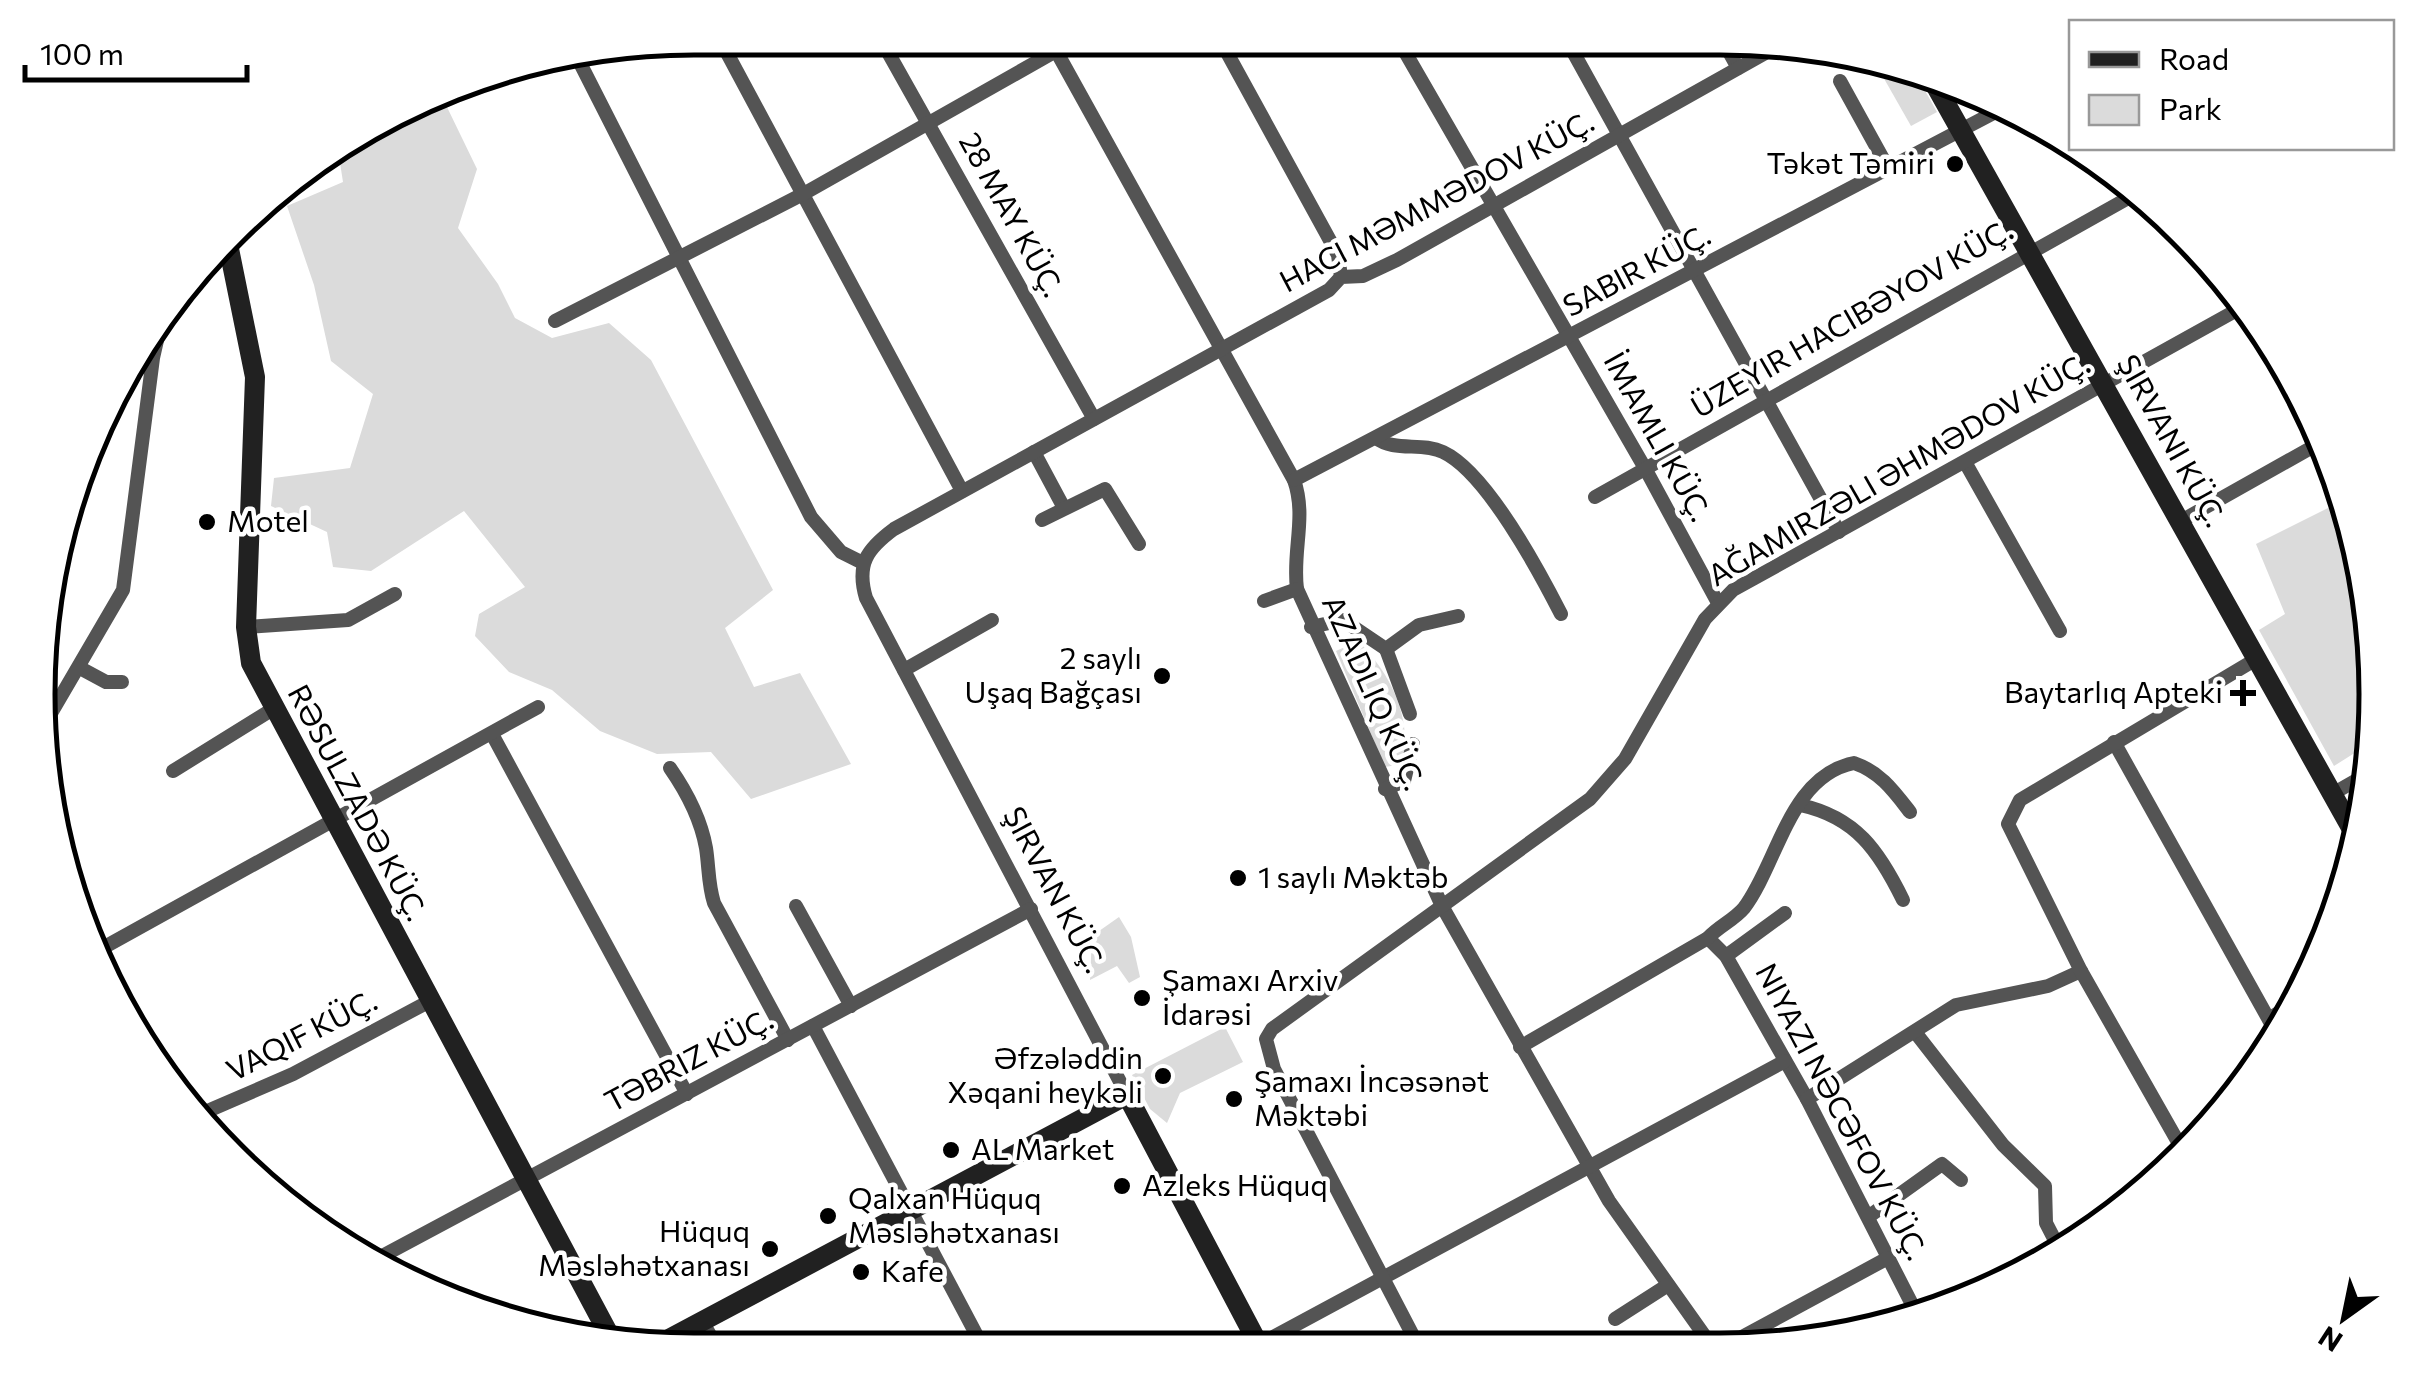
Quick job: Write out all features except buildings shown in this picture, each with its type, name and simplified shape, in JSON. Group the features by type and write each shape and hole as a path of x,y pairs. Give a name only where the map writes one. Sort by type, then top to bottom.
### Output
{"street":[{"path":"728,55 962,491"},
{"name":"28 MAY KÜÇ.","path":"890,55 1094,419"},
{"path":"556,321 805,193 1036,55"},
{"path":"1058,55 1294,480 1302,517 1294,555 1297,589 1385,789 1442,906 1588,1166 1705,1333"},
{"path":"1229,55 1338,255 1341,277"},
{"path":"1407,55 1646,470 1718,603"},
{"path":"1575,55 1839,532"},
{"path":"1731,55 1738,68"},
{"path":"580,65 811,516 840,552 862,562 868,550 894,529 1328,290 1341,277 1363,276 1379,269 1760,56"},
{"path":"1840,81 1888,168"},
{"name":"ŞIRVANI KÜÇ.","path":"1941,95 2347,819"},
{"name":"SABIR KÜÇ.","path":"1294,480 1989,115"},
{"path":"1595,497 2124,200"},
{"name":"RƏSULZADƏ KÜÇ.","path":"226,260 250,342 256,391 246,627 251,663 605,1327"},
{"name":"AĞAMIRZƏLI ƏHMƏDOV KÜÇ.","path":"1384,1277 1274,1068 1266,1039 1293,1010 1603,786 1637,740 1718,603 2232,313"},
{"path":"55,708 122,590 153,356"},
{"path":"1376,438 1388,445 1440,450 1458,460 1532,558 1561,614"},
{"path":"2181,521 2310,449"},
{"path":"1034,452 1064,508"},
{"path":"1965,462 2060,631"},
{"path":"1042,520 1106,489 1139,544"},
{"name":"ŞIRVAN KÜÇ.","path":"862,562 866,598 1249,1333"},
{"path":"1264,601 1297,589"},
{"path":"246,627 348,620 395,594"},
{"path":"1386,649 1419,625 1458,616"},
{"path":"904,670 992,620"},
{"path":"1311,627 1343,620 1386,649 1410,714"},
{"path":"2177,1140 2081,971 2008,824 2020,800 2258,658"},
{"path":"80,668 106,682 122,682"},
{"path":"107,946 538,707"},
{"path":"173,771 273,710"},
{"path":"492,734 687,1094"},
{"path":"2114,742 2268,1019 2271,1017"},
{"path":"1385,789 1404,782 1413,744"},
{"path":"1520,1047 1708,938 1745,906 1800,805 1829,773 1854,763 1881,777 1910,812"},
{"path":"670,768 692,808 706,846 707,881 714,903 788,1040"},
{"path":"2334,793 2353,781"},
{"path":"1800,805 1825,810 1867,838 1903,900"},
{"path":"796,906 851,1006"},
{"name":"TƏBRIZ KÜÇ.","path":"386,1254 1031,910"},
{"path":"1726,956 1785,913"},
{"name":"NIYAZI NƏCƏFOV KÜÇ.","path":"1708,938 1726,956 1807,1099 1911,1303"},
{"path":"1807,1099 1956,1005 2048,986 2081,971"},
{"name":"VAQIF KÜÇ.","path":"210,1110 294,1074 430,1002"},
{"path":"813,1026 976,1333"},
{"path":"1914,1032 2003,1145 2046,1186 2046,1224 2054,1238"},
{"path":"1284,1333 1785,1061"},
{"path":"681,1333 1127,1095"},
{"path":"1868,1217 1942,1164 1961,1180"},
{"path":"1748,1332 1888,1258"},
{"path":"1384,1277 1412,1333"},
{"path":"1616,1319 1668,1285"},
{"path":"702,1322 709,1333"}],"green space":[{"path":"1883,76 1924,89 1937,112 1911,126"},
{"path":"446,105 477,169 458,228 498,284 515,318 552,338 609,323 651,360 773,590 725,628 754,687 800,673 851,764 751,799 711,752 657,754 600,731 552,690 509,672 475,636 479,614 525,587 464,511 371,571 333,567 327,532 271,506 274,478 350,468 373,394 331,361 314,285 287,206 343,182 340,162"},
{"path":"2330,507 2354,611 2359,694 2356,752 2334,766 2259,630 2285,614 2256,544"},
{"path":"1358,641 1380,668 1396,697 1404,730 1403,764 1385,767 1336,651"},
{"path":"1119,917 1131,937 1140,977 1129,983 1117,966 1090,980 1092,936"},
{"path":"1225,1027 1243,1062 1180,1093 1167,1123 1150,1109 1132,1075"}],"place":[{"name":"Təkət Təmiri","path":"1955,164"},
{"name":"Motel","path":"207,522"},
{"name":"2 saylı Uşaq Bağçası","path":"1162,676"},
{"name":"Baytarlıq Apteki","path":"2243,693"},
{"name":"1 saylı Məktəb","path":"1238,878"},
{"name":"Şamaxı Arxiv İdarəsi","path":"1142,998"},
{"name":"Əfzələddin Xəqani heykəli","path":"1163,1076"},
{"name":"Şamaxı İncəsənət Məktəbi","path":"1234,1099"},
{"name":"AL Market","path":"951,1150"},
{"name":"Azleks Hüquq","path":"1122,1186"},
{"name":"Qalxan Hüquq Məsləhətxanası","path":"828,1216"},
{"name":"Hüquq Məsləhətxanası","path":"770,1249"},
{"name":"Kafe","path":"861,1272"}]}
